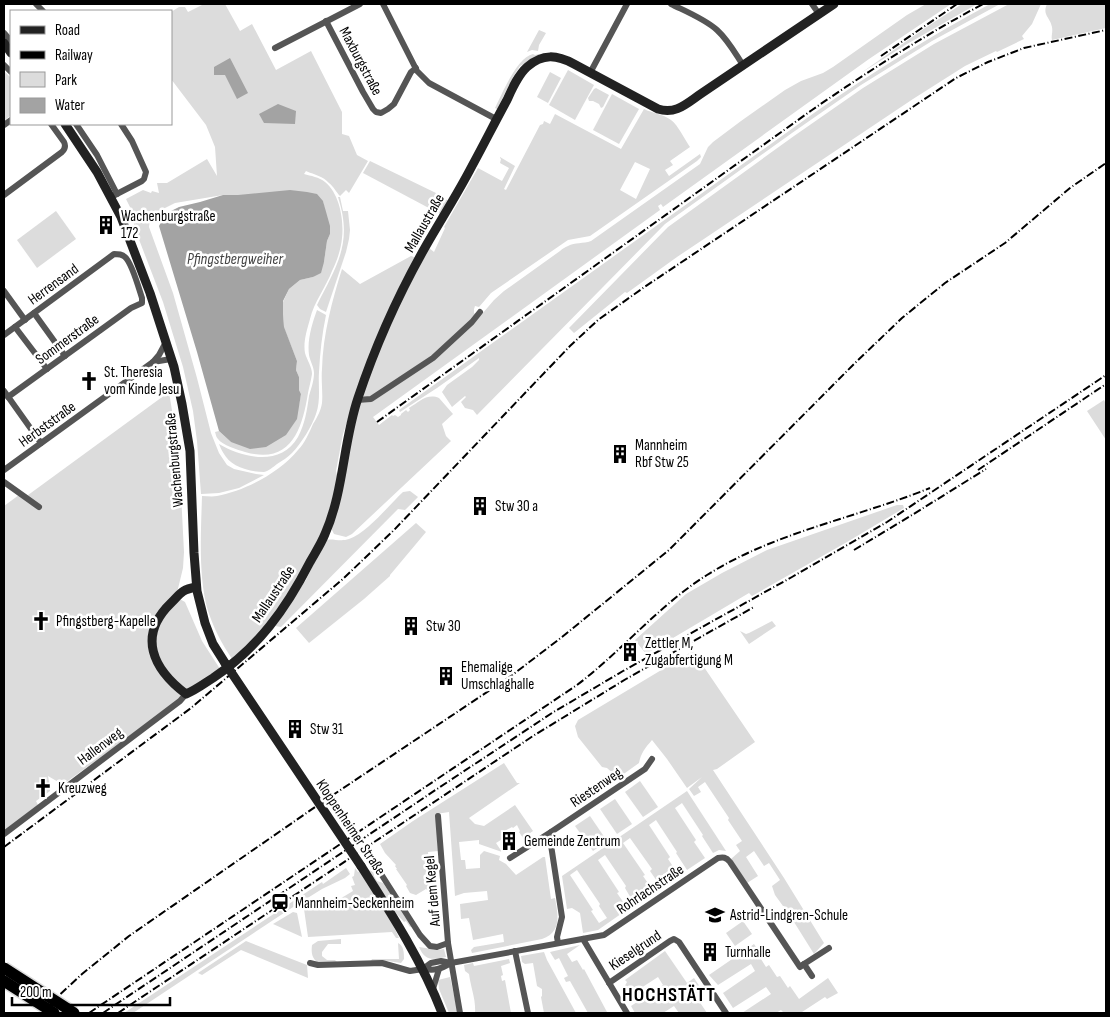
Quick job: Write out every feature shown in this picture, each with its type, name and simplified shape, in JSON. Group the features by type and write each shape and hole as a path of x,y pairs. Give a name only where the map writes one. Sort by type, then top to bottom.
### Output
{"highway":[{"path":"4,968 74,1013"},
{"path":"4,981 54,1013"}],"street":[{"path":"275,48 360,4"},
{"path":"382,4 422,77 428,83 496,119"},
{"path":"590,73 627,4"},
{"path":"671,4 717,30 744,65"},
{"path":"812,4 819,14"},
{"name":"Mallaustraße","path":"186,694 192,692 240,658 270,627 296,588 324,537 333,512 357,400 381,337 427,244 454,200 496,119 525,69 537,60 549,57 561,58 658,109 669,111 680,108 834,4"},
{"name":"Maxburgstraße","path":"326,21 358,84 376,112 381,113 394,104 411,72 416,68"},
{"path":"4,195 62,152 66,147 52,125"},
{"name":"Wachenburgstraße","path":"66,125 114,195"},
{"name":"Wachenburgstraße","path":"77,125 97,155 114,195 156,309 166,342 182,404 191,457 197,591 205,623 225,663"},
{"path":"114,195 142,181 146,176 132,141 122,125"},
{"name":"Sommerstraße","path":"8,397 142,302 129,261 124,255 117,253"},
{"name":"Herrensand","path":"4,335 117,253"},
{"path":"4,291 25,320"},
{"path":"357,400 371,399 433,358 472,322 480,312"},
{"path":"34,313 65,356"},
{"path":"15,326 47,369"},
{"name":"Herbststraße","path":"4,470 153,362 166,342"},
{"path":"159,355 170,357"},
{"name":"Herbststraße","path":"153,362 170,357"},
{"path":"4,391 42,443"},
{"path":"4,482 39,507"},
{"path":"186,694 157,663 154,654 153,636 160,616 175,599 186,589 197,591"},
{"name":"Kloppenheimer Straße","path":"225,663 361,866 423,969 442,1013"},
{"name":"Hallenweg","path":"4,834 180,701 186,694"},
{"name":"Riestenweg","path":"510,858 644,769 652,759"},
{"name":"Auf dem Kegel","path":"438,816 448,944 460,1013"},
{"path":"551,832 562,917 557,937 558,943"},
{"path":"367,852 420,935 430,946"},
{"name":"Rohrlachstraße","path":"423,969 431,963 451,963 604,935 718,858 723,857 730,862 800,967 804,964 812,976"},
{"path":"584,939 626,1013"},
{"name":"Kieselgrund","path":"609,983 674,939 679,942 726,1013"},
{"path":"421,946 448,944"},
{"path":"804,964 829,948"},
{"path":"515,952 528,1013"},
{"path":"310,963 318,965 382,963 410,972 423,969"},
{"name":"Rohrlachstraße","path":"423,969 433,971 451,963"},
{"path":"433,989 439,969"}],"green space":[{"path":"204,4 225,4 240,31 252,24 276,70 311,51 342,112 342,134 349,136 357,155 368,161 349,193 346,190 340,196 324,179 306,171 304,174 323,180 334,193 340,208 342,238 337,259 314,307 306,336 305,353 312,374 302,420 292,441 284,449 273,453 261,455 234,449 220,441 215,432 219,431 231,442 299,405 301,394 299,390 299,377 296,370 297,361 284,328 283,302 289,289 300,280 313,277 324,262 330,234 323,201 223,195 175,203 159,211 150,219 149,227 173,293 211,433 219,453 227,465 234,469 264,475 239,488 219,493 201,494 193,411 183,367 163,302 135,229 131,209 126,199 143,190 159,193 157,183 167,183 207,159 217,176 215,147 206,125 172,80 172,11 179,7 185,7 188,12"},
{"path":"926,4 951,4 869,59 663,207 661,204 658,206 660,210 373,417 379,425 392,415 398,417 406,410 408,412 409,408 423,399 439,398 453,414 442,424 446,436 451,441 352,534 346,537 334,534 331,528 361,402 422,368 482,314 504,291 567,246 591,241 700,164 708,147 713,142 785,90 833,67 907,15"},
{"path":"962,4 977,4 861,73 925,28"},
{"path":"990,4 1000,4 932,41 861,85 665,224 477,415 473,410 465,408 461,402 465,396 452,407 442,392 447,385 472,367 479,358 400,412 399,410 814,113 900,56"},
{"path":"1009,4 1041,4 1032,24 1022,36 1024,39 965,66 913,99 677,257 627,293 625,292 574,333 569,328 668,227 863,88 934,44"},
{"path":"1047,4 1106,4 1106,28 1052,40 1052,27 1045,11"},
{"path":"539,30 546,33 539,45 538,51 532,50 527,52"},
{"path":"533,54 539,54 540,56 520,66 497,109 495,108 516,69 521,62"},
{"path":"568,70 594,85 575,120 549,105"},
{"path":"4,71 10,77 10,116 4,121"},
{"path":"550,72 561,78 548,103 537,97"},
{"path":"596,88 609,95 601,108 599,104 589,101 588,98"},
{"path":"612,94 639,109 619,144 593,130"},
{"path":"644,109 665,116 674,122 690,147 670,161 673,165 665,170 669,176 700,154 701,157 590,236 568,240 491,293 479,307 475,306 473,318 442,349 370,397 364,397 363,394 385,332 429,248 434,252 444,227 478,168 502,181 509,168 500,163 500,157 515,166 504,189 506,190 540,125 544,121 550,124 555,114 621,149","holes":["635,162 650,169 636,199 620,190"]},
{"path":"370,161 436,193 450,202 442,215 363,173"},
{"path":"338,197 340,197 343,211 348,211 350,230 346,252 326,312 317,305 341,253 344,228"},
{"path":"56,211 76,239 37,268 17,240"},
{"path":"411,256 417,258 356,395 343,434 336,471 338,479 324,528 301,576 266,626 232,659 216,630 205,598 201,554 202,496 228,494 261,480 281,466 305,441 319,414 321,406 324,343 342,269 360,284"},
{"path":"317,310 326,315 320,358 318,403 312,424 292,453 268,471 245,469 232,463 223,453 219,444 239,453 261,457 282,453 298,437 304,422 314,379 314,371 309,355 309,338"},
{"path":"169,392 179,454 184,552 183,568 176,597 185,602 202,641 220,669 65,783 60,783 48,776 50,791 36,801 38,805 4,831 4,506 19,495 24,498"},
{"path":"1104,400 1106,404 1106,440 1087,411"},
{"path":"410,491 418,497 405,510 398,509 281,627 275,626 306,580 325,540 346,540 356,536 370,525 403,492"},
{"path":"897,505 903,505 904,508 752,596 749,593 646,654 635,640 686,594 722,573 767,550"},
{"path":"416,523 426,532 390,576 309,643 296,628"},
{"path":"772,621 776,626 749,644 740,631 746,634"},
{"path":"693,651 755,742 713,770 824,943 814,954 775,895 772,886 780,880 769,863 764,866 754,851 746,857 758,876 747,883 731,859 740,851 736,845 742,841 705,782 698,787 701,792 694,796 689,789 702,777 687,788 652,740 641,756 639,763 618,778 607,768 602,767 578,737 575,726 578,720"},
{"path":"504,763 517,783 520,783 469,818 475,824 484,826 515,805 533,831 523,838 517,825 501,833 504,838 496,843 502,852 479,844 479,840 459,842 461,860 465,860 466,869 480,868 480,855 484,851 500,856 499,860 506,864 516,875 545,857 551,899 555,898 557,922 553,932 542,939 472,953 471,950 474,947 504,942 503,934 473,940 469,918 461,919 460,904 488,900 487,891 464,893 455,896 449,812 436,814 438,851 428,852 431,878 433,878 434,885 439,885 439,896 434,896 426,889 416,895 410,893 396,869 396,865 380,844"},
{"path":"640,781 658,807 643,817 625,792"},
{"path":"687,791 726,851 719,850 713,853 682,803 675,808 696,840 694,842 705,858 687,870 656,820 649,825 670,857 668,859 676,871 673,873 675,876 661,887 650,871 652,869 630,838 623,843 654,892 635,905 625,888 626,886 605,855 598,860 628,909 598,930 583,933 580,913 572,908 567,909 562,876","holes":["577,870 600,904 599,906 607,918 599,923 591,911 593,910 570,875"]},
{"path":"615,799 632,824 617,834 600,809"},
{"path":"590,816 607,841 593,851 575,826"},
{"path":"346,868 350,874 345,878 322,889 290,909 133,1013 124,1013 322,882 323,884"},
{"path":"355,868 358,872 360,871 399,938 396,938 392,932 308,937 304,909 315,901 338,900 353,891 351,886 355,885 352,877 354,876"},
{"path":"369,870 374,872 377,881 383,883 412,926 410,927 406,921 404,922 394,911"},
{"path":"293,912 297,913 302,937 273,924"},
{"path":"743,921 752,934 735,946 726,933"},
{"path":"341,939 341,944 328,944 322,952 322,956 327,960 335,960 337,962 318,963 314,959 312,945 318,941"},
{"path":"246,941 307,965 308,978 241,950 202,975 198,973"},
{"path":"398,943 404,952 404,959 401,963 371,961 372,959 399,959"},
{"path":"754,944 761,954 759,956 766,967 769,965 777,977 780,976 788,988 790,986 799,999 828,978 838,993 827,999 825,997 802,1013 784,1013 781,1010 776,1013 742,1013 771,994 766,987 733,1008 723,993 755,971 751,964 718,985 709,975"},
{"path":"580,945 567,954 572,962 577,960 584,969 609,1013 588,1013 570,981 566,982 564,978 568,976 559,958 555,960 550,952"},
{"path":"419,947 444,949 446,957 437,959 426,957"},
{"path":"665,951 687,983 694,978 702,990 695,995 707,1013 679,1013 674,1006 663,1013 635,1013 631,1006 663,985 658,977 624,999 621,993 627,982 625,980"},
{"path":"544,952 576,1013 544,1013 541,997 542,989 537,986 533,963 525,964 522,962 521,956"},
{"path":"509,959 510,963 501,966 503,975 501,976 502,981 505,980 511,1013 475,1013 469,974 465,971 464,965 473,963 474,966"},
{"path":"450,977 458,1013 449,1013 439,989 438,980"}],"water":[{"path":"230,58 248,93 237,99 225,75 214,75 214,67"},
{"path":"278,104 296,111 295,124 264,123 259,114"},
{"name":"Pfingstbergweiher","path":"290,190 317,194 323,201 330,226 330,234 321,273 300,280 289,289 283,301 284,327 297,361 296,370 299,377 299,390 301,394 297,419 286,435 266,447 250,449 231,442 219,431 159,226 165,214 179,207 223,195"}],"railway":[{"path":"881,56 957,4"},
{"path":"377,422 812,110 896,55 983,4"},
{"path":"4,847 191,708 344,578 394,530 570,346 598,320 956,78 988,62 1024,48 1106,30"},
{"path":"40,1013 82,974 129,936 318,805 511,676 562,637 669,550 902,318 945,283 1005,243 1070,188 1106,163"},
{"path":"103,1013 552,713 887,522 1106,375"},
{"path":"978,470 1106,384"},
{"path":"854,550 986,469"},
{"path":"89,1013 577,685 610,658 673,600 707,575 733,560 788,536 930,488"},
{"path":"118,1013 533,736 626,679 754,607"}],"place":[{"name":"Wachenburgstraße 172","path":"106,225"},
{"name":"St. Theresia vom Kinde Jesu","path":"89,381"},
{"name":"Mannheim Rbf Stw 25","path":"620,454"},
{"name":"Stw 30 a","path":"480,506"},
{"name":"Pfingstberg-Kapelle","path":"41,621"},
{"name":"Stw 30","path":"411,626"},
{"name":"Zettler M, Zugabfertigung M","path":"630,652"},
{"name":"Ehemalige Umschlaghalle","path":"446,676"},
{"name":"Stw 31","path":"295,729"},
{"name":"Kreuzweg","path":"43,788"},
{"name":"Gemeinde Zentrum","path":"509,841"},
{"name":"Mannheim-Seckenheim","path":"280,903"},
{"name":"Astrid-Lindgren-Schule","path":"715,915"},
{"name":"Turnhalle","path":"710,952"}],"district":[{"name":"HOCHSTÄTT","path":"669,994"}]}
